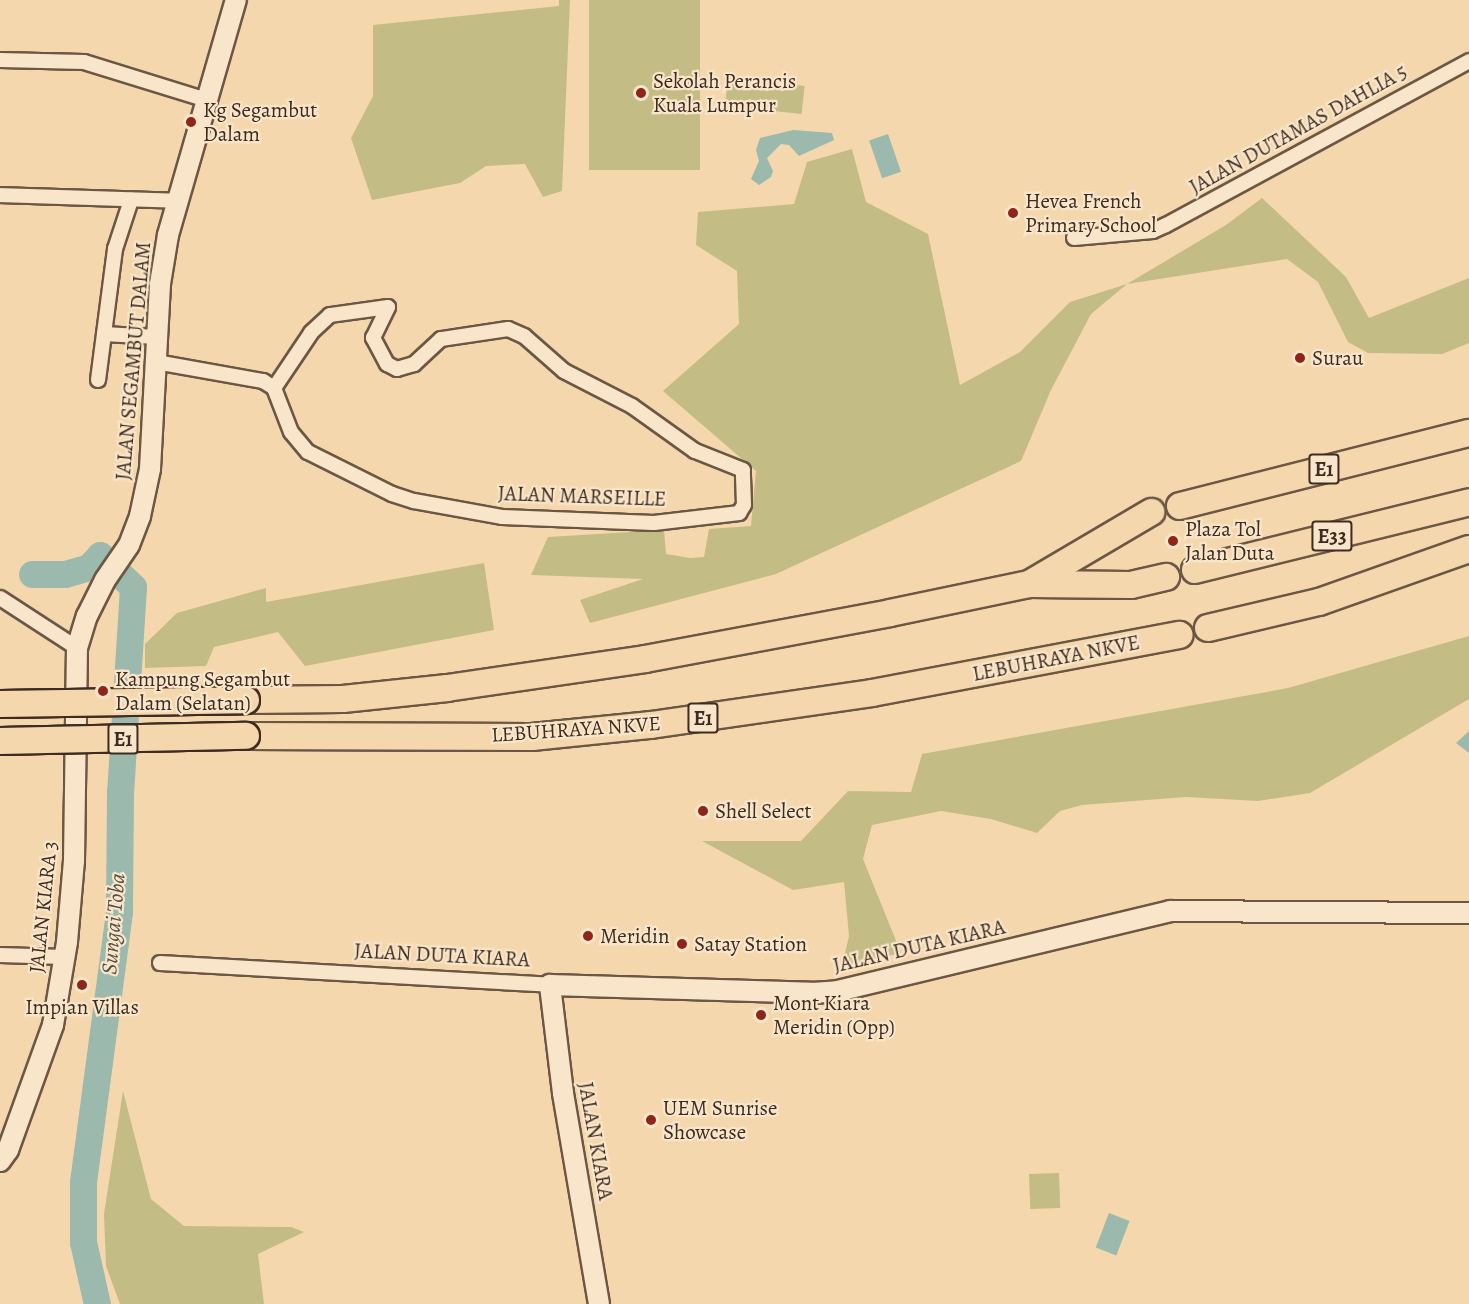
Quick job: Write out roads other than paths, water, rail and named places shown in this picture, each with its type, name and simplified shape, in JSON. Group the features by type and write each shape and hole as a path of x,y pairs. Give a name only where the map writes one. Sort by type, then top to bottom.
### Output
{"highway":[{"name":"E1","path":"1180,506 1469,433"},
{"name":"E33","path":"1195,570 1469,502"},
{"name":"E1","path":"0,704 343,699 447,688 645,659 1029,584 1151,512"},
{"path":"1208,628 1319,602 1469,549"},
{"path":"1029,584 1131,585 1166,577"},
{"name":"LEBUHRAYA NKVE","path":"0,741 246,736 532,736 651,725 872,693 1180,635"}],"main road":[{"name":"JALAN SEGAMBUT DALAM","path":"77,648 105,580 129,545 150,469 160,284 177,201 236,0"},
{"name":"JALAN KIARA 3","path":"0,1161 8,1150 53,1025 64,957 74,861 77,648"},
{"name":"JALAN DUTA KIARA","path":"550,985 812,993 838,991 1170,911 1469,913"},
{"name":"JALAN KIARA","path":"550,985 563,1093 598,1304"}],"street":[{"path":"0,60 84,62 207,100"},
{"name":"JALAN DUTAMAS DAHLIA 5","path":"1074,238 1153,231 1469,61"},
{"path":"0,195 177,201"},
{"path":"98,380 115,249 131,200"},
{"name":"JALAN MARSEILLE","path":"386,305 388,312 373,338 387,364 397,369 414,364 441,339 508,329 524,336 564,371 632,406 695,451 743,470 744,505 740,513 654,523 501,517 414,501 392,494 308,452 291,432 274,388 311,333 330,315 386,305"},
{"path":"104,334 157,337"},
{"path":"156,362 254,379 274,388"},
{"path":"0,598 77,648"},
{"path":"0,955 64,957"},
{"name":"JALAN DUTA KIARA","path":"160,963 550,985"}],"waterway":[{"name":"Sungai Toba","path":"32,574 65,574 89,567 100,555 133,587 120,792 119,912 83,1182 83,1242 97,1304"}],"place":[{"name":"Sekolah Perancis Kuala Lumpur","path":"641,93"},
{"name":"Kg Segambut Dalam","path":"191,122"},
{"name":"Hevea French Primary School","path":"1013,213"},
{"name":"Surau","path":"1300,358"},
{"name":"Plaza Tol Jalan Duta","path":"1173,541"},
{"name":"Kampung Segambut Dalam (Selatan)","path":"103,691"},
{"name":"Shell Select","path":"703,811"},
{"name":"Meridin","path":"588,936"},
{"name":"Satay Station","path":"682,944"},
{"name":"Impian Villas","path":"82,985"},
{"name":"Mont Kiara Meridin (Opp)","path":"761,1015"},
{"name":"UEM Sunrise Showcase","path":"651,1120"}]}
